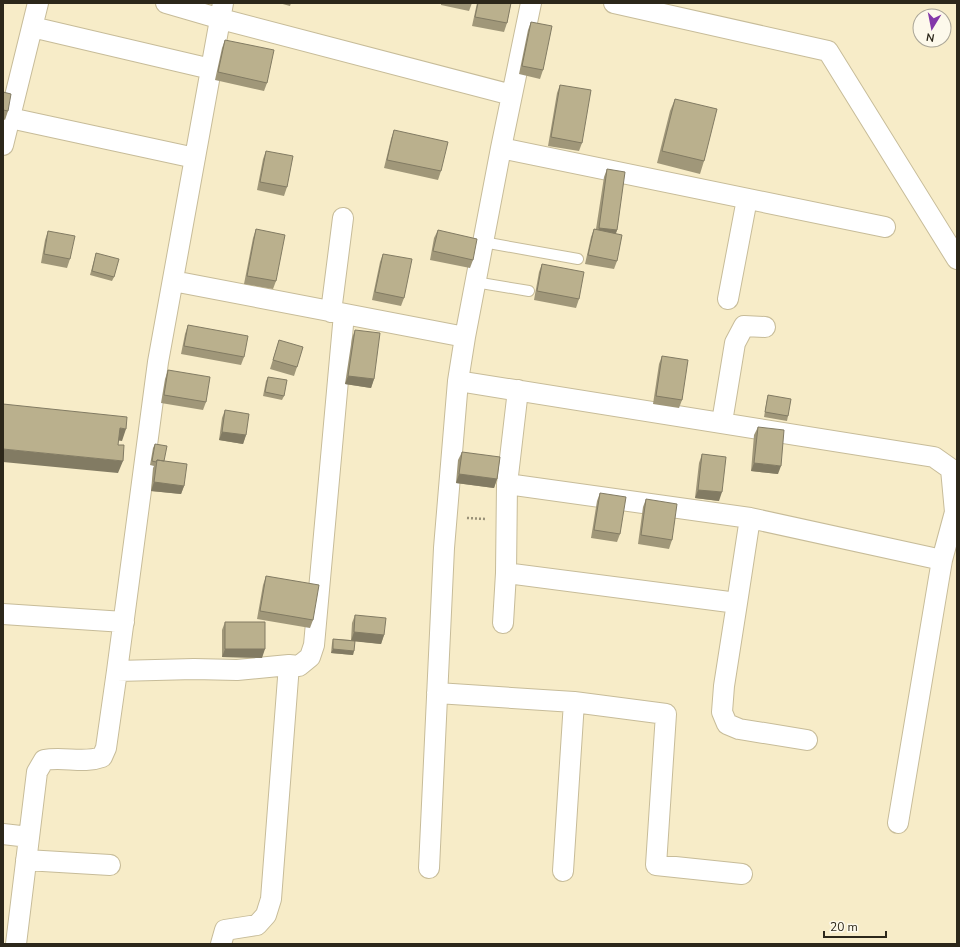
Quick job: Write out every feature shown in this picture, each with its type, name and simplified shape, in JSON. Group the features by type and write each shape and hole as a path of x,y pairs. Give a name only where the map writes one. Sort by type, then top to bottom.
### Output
{"street":[{"path":"3,145 38,3"},
{"path":"166,3 222,11 512,95"},
{"path":"428,868 446,517 458,381 475,282 531,3"},
{"path":"614,3 828,51 957,259"},
{"path":"16,944 37,772 44,760 55,758 92,761 102,757 106,748 158,362 222,11"},
{"path":"32,27 211,69"},
{"path":"10,118 195,158"},
{"path":"501,148 885,227"},
{"path":"728,299 747,199"},
{"path":"117,671 194,669 237,670 289,665 300,666 310,657 314,644 338,313 342,218"},
{"path":"173,281 465,337"},
{"path":"722,422 735,343 744,326 765,327"},
{"path":"458,381 934,457 951,469 956,512 942,560 898,823"},
{"path":"503,623 506,573 507,484 518,390"},
{"path":"507,484 750,518 942,560"},
{"path":"750,518 724,686 722,712 727,724 739,729 807,740"},
{"path":"506,573 737,603"},
{"path":"3,614 124,622"},
{"path":"221,944 225,930 257,925 266,915 270,899 289,665"},
{"path":"437,693 574,702 666,714 656,865 742,874"},
{"path":"563,871 574,702"},
{"path":"3,834 29,837"},
{"path":"26,860 110,865"}],"lane":[{"path":"483,242 578,259"},
{"path":"475,282 529,291"}],"path":[{"path":"446,517 506,521"}],"building":[{"path":"478,3 511,3 507,23 475,17"},
{"path":"531,22 552,26 543,70 522,66"},
{"path":"225,40 274,50 267,83 218,72"},
{"path":"560,85 591,90 582,143 551,137"},
{"path":"3,92 11,94 8,111 3,110"},
{"path":"675,99 717,109 704,161 662,151"},
{"path":"394,130 448,142 441,171 387,160"},
{"path":"266,151 293,156 287,187 260,182"},
{"path":"607,169 625,172 617,230 599,228"},
{"path":"256,229 285,235 276,281 247,276"},
{"path":"594,229 622,235 617,261 588,255"},
{"path":"438,230 477,239 473,260 433,251"},
{"path":"48,231 75,236 70,259 44,254"},
{"path":"96,253 119,259 114,277 92,271"},
{"path":"383,254 412,259 404,298 375,292"},
{"path":"542,264 584,272 579,299 537,291"},
{"path":"188,325 248,336 244,357 184,346"},
{"path":"355,330 380,333 374,379 348,376"},
{"path":"279,340 303,347 297,367 273,360"},
{"path":"662,356 688,360 682,400 656,396"},
{"path":"168,370 210,377 206,402 164,395"},
{"path":"268,377 287,380 284,396 265,392"},
{"path":"768,395 791,399 788,416 765,412"},
{"path":"3,404 127,417 126,429 120,428 118,445 124,445 123,461 3,449"},
{"path":"225,410 249,414 246,435 222,432"},
{"path":"758,427 784,430 781,466 754,463"},
{"path":"155,444 167,446 164,461 152,461"},
{"path":"462,452 500,457 497,479 459,474"},
{"path":"702,454 726,457 722,492 698,490"},
{"path":"157,460 187,464 184,486 154,482"},
{"path":"600,493 626,497 620,534 594,530"},
{"path":"646,499 677,504 672,540 641,535"},
{"path":"266,576 319,585 313,620 260,611"},
{"path":"355,615 386,618 384,635 354,632"},
{"path":"225,622 265,622 265,649 225,649"},
{"path":"333,639 355,641 354,651 333,649"}]}
